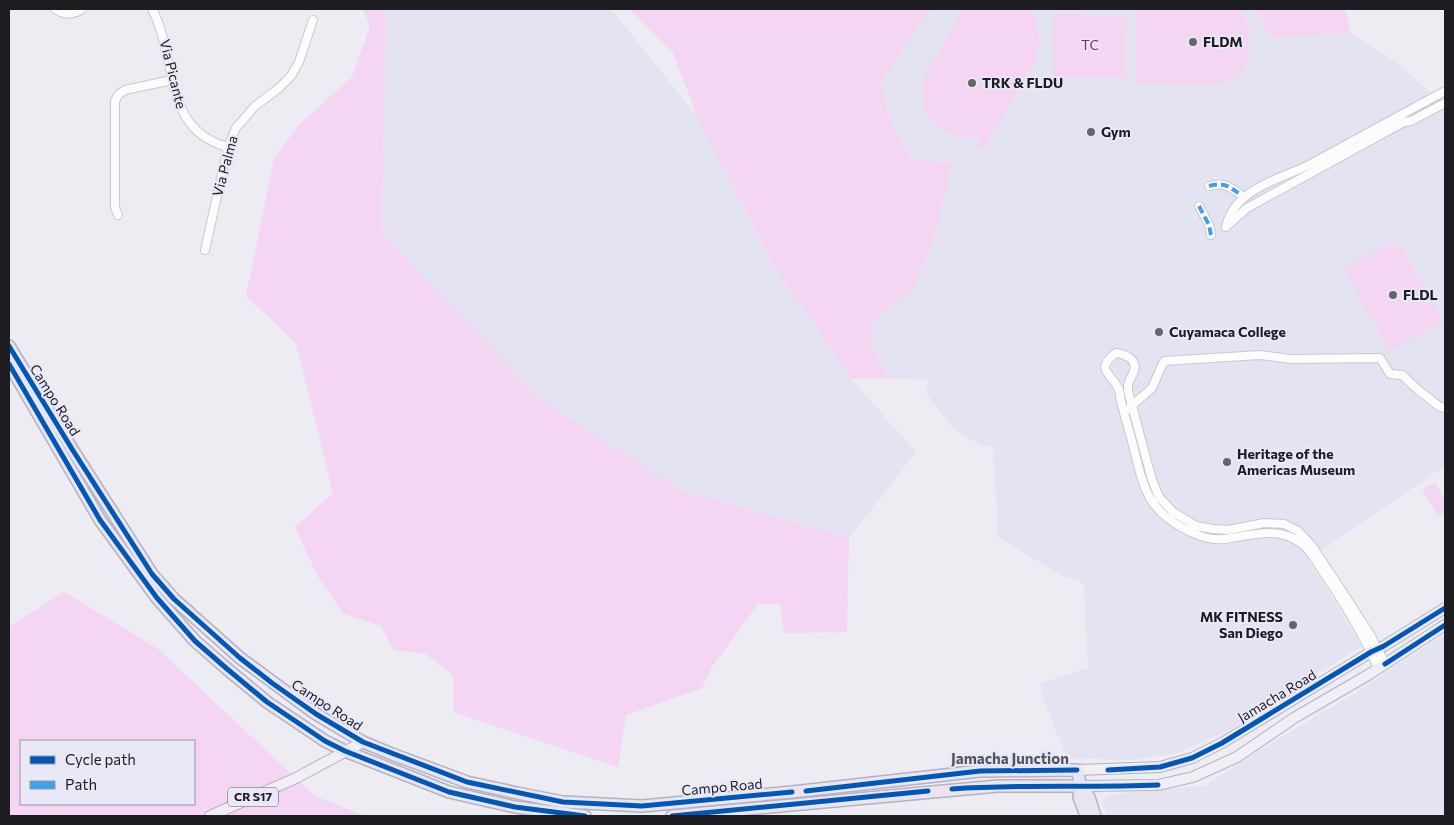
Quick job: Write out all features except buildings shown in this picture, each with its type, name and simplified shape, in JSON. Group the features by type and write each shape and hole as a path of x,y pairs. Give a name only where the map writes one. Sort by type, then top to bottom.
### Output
{"highway":[{"name":"Campo Road","path":"9,346 152,574 174,599 240,658 272,683 316,714 363,742 467,782 571,802 642,806 980,771 1077,770"},
{"name":"Campo Road","path":"9,364 100,520 157,598 195,641 267,702 315,736 345,752 448,792 515,807 585,816"},
{"path":"1077,770 1080,786 1079,797 1086,816"},
{"path":"804,783 841,780 859,785"},
{"name":"Campo Road","path":"672,816 998,786 1080,786"},
{"path":"1080,786 1089,797 1096,816"}],"main road":[{"name":"Jamacha Road","path":"1077,770 1160,767 1192,758 1222,743 1445,608"},
{"name":"Jamacha Road","path":"1080,786 1158,785 1193,777 1237,757 1294,718 1445,625"},
{"name":"CR S17","path":"210,816 296,778 363,742"}],"street":[{"path":"56,9 62,13 69,14 82,9"},
{"name":"Via Picante","path":"152,9 164,40 172,80 181,111 192,127 207,139 228,146"},
{"name":"Via Palma","path":"205,250 228,146 236,128 255,106 279,88 291,76 299,62 313,20"},
{"path":"118,215 115,206 116,101 119,94 125,90 172,80"},
{"path":"1445,91 1309,165 1283,176 1240,201 1228,220 1226,227 1247,208 1404,122 1411,121 1445,103"},
{"path":"1296,182 1298,176 1309,165"},
{"path":"1209,186 1217,184 1226,185 1240,194"},
{"path":"1199,206 1209,225 1211,235"},
{"path":"1375,651 1308,549 1300,542 1290,536 1273,532 1260,532 1228,539 1199,536 1176,525 1154,504 1144,488 1118,389 1105,372 1105,364 1109,358 1116,353 1124,354 1132,360 1134,372 1127,383 1131,406 1152,480 1159,497 1173,512 1196,526 1213,530 1228,530 1264,523 1284,524 1298,531 1312,546 1375,651 1381,666"},
{"path":"1124,411 1152,388 1164,361 1260,355 1291,359 1380,358 1390,374 1402,375 1440,407 1445,408"}],"shaded area":[{"path":"386,9 611,9 697,116 771,261 851,379 916,452 849,538 680,490 540,399 382,233"},
{"name":"Cuyamaca College","path":"930,9 1256,9 1271,38 1351,33 1396,62 1445,106 1445,466 1308,559 1362,646 1228,731 1174,754 1128,760 1067,758 1041,694 1041,683 1088,668 1084,583 1060,575 998,537 993,448 980,445 953,428 925,392 929,380 889,378 871,345 875,319 912,289 952,164 911,159 892,125 881,83"},
{"path":"1445,634 1445,816 1108,816 1102,802 1110,795 1207,785 1258,751 1352,695"}],"green space":[{"path":"363,9 386,9 382,233 540,399 680,490 849,538 847,632 784,633 780,604 758,604 712,667 702,688 626,715 618,767 453,712 453,676 426,654 394,650 381,626 344,614 318,577 295,527 333,493 296,343 246,296 274,158 299,125 352,77 370,27"},
{"path":"629,9 930,9 881,83 892,125 911,159 952,164 932,246 912,289 875,319 871,345 889,378 851,379 771,261 697,116 673,53"},
{"name":"TRK & FLDU","path":"966,9 1028,9 1034,16 1038,29 1040,45 1034,62 984,149 976,145 981,134 966,138 954,136 937,126 931,121 922,101 924,77 962,12"},
{"name":"FLDM","path":"1136,9 1241,9 1249,28 1249,56 1242,69 1231,79 1216,85 1136,83"},
{"path":"1256,9 1345,9 1351,33 1271,38"},
{"name":"TC","path":"1054,14 1127,15 1126,77 1053,76"},
{"name":"FLDL","path":"1388,245 1402,247 1442,322 1389,351 1344,268"},
{"path":"1435,482 1445,501 1445,512 1438,516 1422,489"},
{"path":"64,592 158,649 315,796 365,816 9,816 9,627"}],"marked path":[{"path":"1209,186 1218,184 1226,186 1240,194"},
{"path":"1199,206 1209,225 1211,235"}],"cycle path":[{"path":"9,346 152,574 174,599 240,658 272,683 316,714 363,742 467,782 563,802 642,806 792,792"},
{"path":"9,364 100,520 157,598 195,641 267,702 325,741 345,751 449,792 515,807 585,816"},
{"path":"1108,770 1160,767 1192,758 1222,743 1445,608"},
{"path":"1385,664 1445,625"},
{"path":"806,791 980,771 1077,770"},
{"path":"952,789 1158,785"},
{"path":"672,816 928,791"}],"place":[{"name":"FLDM","path":"1193,42"},
{"name":"TRK & FLDU","path":"972,83"},
{"name":"Gym","path":"1091,132"},
{"name":"FLDL","path":"1393,295"},
{"name":"Cuyamaca College","path":"1159,332"},
{"name":"Heritage of the Americas Museum","path":"1227,462"},
{"name":"MK FITNESS San Diego","path":"1293,625"}],"district":[{"name":"Jamacha Junction","path":"1010,759"}]}
